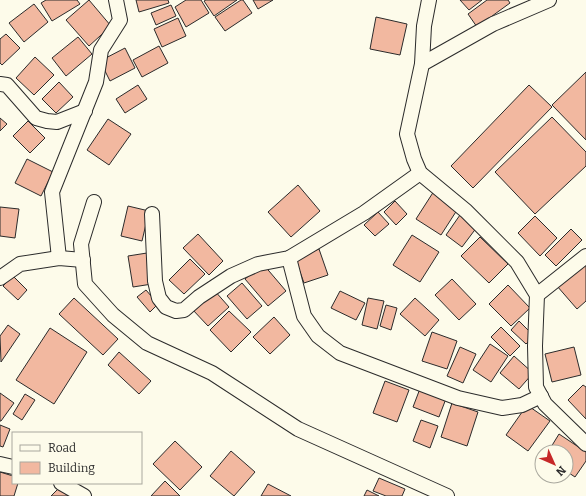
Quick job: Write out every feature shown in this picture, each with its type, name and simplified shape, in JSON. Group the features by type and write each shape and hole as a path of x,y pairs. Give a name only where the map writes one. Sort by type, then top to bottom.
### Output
{"street":[{"path":"59,258 52,192 96,82 101,50 120,20 116,0"},
{"path":"429,0 424,26 422,64 407,134 414,159 420,173 466,211 517,262 538,295 535,346 536,387 545,404 586,444"},
{"path":"422,64 493,24 549,0"},
{"path":"0,84 8,85 36,118 57,122 85,111"},
{"path":"152,214 155,281 159,298 166,307 176,311 184,310 199,297 231,276 258,264 289,258 364,212 420,173"},
{"path":"94,202 81,244 85,284 113,315 147,343 212,373 298,428 447,496"},
{"path":"538,295 586,256"},
{"path":"0,278 20,264 59,258 83,260"},
{"path":"289,258 304,316 318,336 340,353 458,398 502,408 522,405 541,396"},
{"path":"0,464 12,467"},
{"path":"63,484 84,496"}],"building":[{"path":"46,0 77,0 80,4 52,21 41,3"},
{"path":"89,0 111,26 89,46 66,20"},
{"path":"136,0 168,0 169,3 139,12"},
{"path":"186,0 201,0 209,13 186,27 175,7"},
{"path":"237,0 214,16 204,1"},
{"path":"243,0 252,13 225,31 215,17"},
{"path":"253,0 273,0 258,9"},
{"path":"460,0 482,0 469,10"},
{"path":"487,0 508,0 510,3 477,27 468,14"},
{"path":"34,4 48,22 24,42 9,23"},
{"path":"171,5 176,16 156,25 151,13"},
{"path":"376,17 407,24 400,55 370,49"},
{"path":"178,18 186,36 162,47 154,29"},
{"path":"6,34 20,48 2,65 0,63 0,39"},
{"path":"78,37 92,54 66,76 52,58"},
{"path":"159,46 168,63 142,77 133,60"},
{"path":"125,48 135,68 110,81 100,61"},
{"path":"35,57 54,75 34,95 16,78"},
{"path":"586,72 586,140 552,105"},
{"path":"59,82 73,97 56,113 42,99"},
{"path":"138,85 147,99 125,113 116,99"},
{"path":"529,85 552,107 473,188 451,166"},
{"path":"552,117 586,152 586,166 535,214 495,172"},
{"path":"0,118 7,124 0,131"},
{"path":"108,119 131,134 109,165 87,150"},
{"path":"28,121 45,138 30,153 13,136"},
{"path":"27,159 53,172 41,196 15,183"},
{"path":"298,185 320,211 291,237 268,212"},
{"path":"434,191 459,207 441,235 416,219"},
{"path":"395,201 407,214 396,225 384,212"},
{"path":"128,206 149,211 142,241 121,236"},
{"path":"0,207 19,209 15,238 0,236"},
{"path":"378,212 389,224 375,236 364,225"},
{"path":"460,215 477,227 462,247 446,235"},
{"path":"535,216 557,238 540,256 518,233"},
{"path":"571,229 582,240 556,266 545,255"},
{"path":"198,234 223,261 209,275 183,248"},
{"path":"412,235 439,252 420,282 393,265"},
{"path":"480,237 508,264 489,283 461,256"},
{"path":"319,249 328,275 304,283 295,258"},
{"path":"147,253 152,284 133,287 128,256"},
{"path":"190,259 205,274 184,294 169,280"},
{"path":"586,260 586,301 577,309 557,286"},
{"path":"263,264 286,291 268,306 245,279"},
{"path":"13,276 27,290 18,300 3,286"},
{"path":"452,279 476,304 459,320 435,295"},
{"path":"242,283 262,306 247,319 227,296"},
{"path":"508,285 530,308 511,326 489,304"},
{"path":"146,290 158,304 150,312 137,297"},
{"path":"214,290 229,307 208,326 192,309"},
{"path":"340,291 365,303 356,320 331,308"},
{"path":"74,298 118,339 103,355 59,314"},
{"path":"368,298 384,301 377,329 362,325"},
{"path":"415,298 439,320 425,336 400,314"},
{"path":"386,305 397,308 391,330 380,326"},
{"path":"229,311 251,332 231,352 210,330"},
{"path":"274,317 290,335 270,354 253,337"},
{"path":"519,321 534,336 526,344 511,330"},
{"path":"8,325 20,334 1,362 0,336"},
{"path":"501,327 520,346 510,356 491,337"},
{"path":"50,328 87,352 54,404 16,380"},
{"path":"432,332 457,341 447,369 422,361"},
{"path":"490,344 508,356 491,382 473,370"},
{"path":"460,347 476,354 463,383 447,376"},
{"path":"574,347 581,375 552,382 545,354"},
{"path":"119,352 151,381 139,394 108,365"},
{"path":"514,356 533,373 519,389 500,373"},
{"path":"385,381 409,390 397,422 373,413"},
{"path":"583,385 586,387 586,419 568,400"},
{"path":"421,386 447,396 439,417 413,407"},
{"path":"0,393 14,403 1,421 0,421"},
{"path":"25,394 35,400 22,420 13,414"},
{"path":"452,403 478,412 467,446 441,437"},
{"path":"527,405 550,421 528,451 506,435"},
{"path":"421,420 438,426 430,448 413,441"},
{"path":"0,425 10,429 3,447 0,446"},
{"path":"559,434 574,444 553,444"},
{"path":"175,441 202,467 180,490 153,464"},
{"path":"574,444 586,452 586,461 575,477"},
{"path":"231,451 255,472 234,496 210,476"},
{"path":"0,472 12,476 12,484 18,484 14,496 0,496"},
{"path":"379,478 405,489 402,496 386,496 373,491"},
{"path":"165,481 180,496 151,496"},
{"path":"268,484 291,496 261,496"},
{"path":"59,488 68,496 51,496"},
{"path":"367,490 379,496 364,496"}]}
